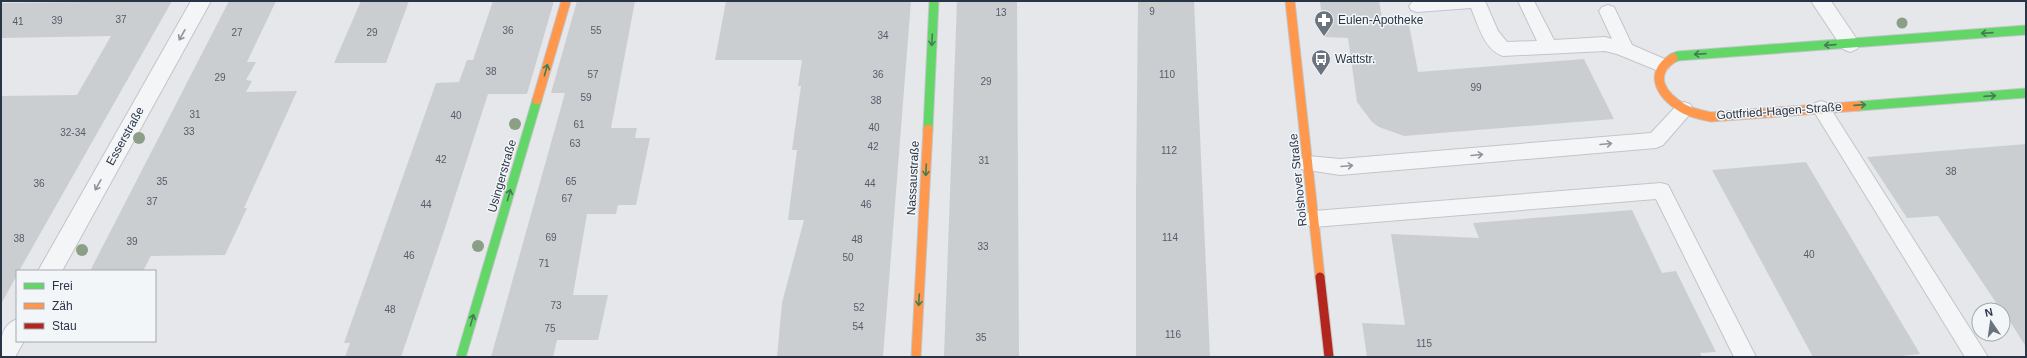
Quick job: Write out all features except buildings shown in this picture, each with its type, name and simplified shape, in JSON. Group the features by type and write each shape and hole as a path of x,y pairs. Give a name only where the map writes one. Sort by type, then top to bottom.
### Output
{"street":[{"name":"Esserstraße","path":"51,270 201,1"},
{"name":"Usingerstraße","path":"461,357 566,1"},
{"name":"Nassaustraße","path":"916,357 934,1"},
{"name":"Rolshover Straße","path":"1290,1 1329,357"},
{"path":"1821,1 1850,44"},
{"path":"1661,65 1668,59 1678,56 2026,30"},
{"name":"Gottfried-Hagen-Straße","path":"1661,65 1658,74 1659,83 1664,93 1684,109 1711,117 2026,93"},
{"path":"2,357 16,332"}],"lane":[{"path":"1417,6 1477,1 1493,37 1498,45 1503,48 1605,44 1625,50 1661,65"},
{"path":"1526,1 1548,46"},
{"path":"1608,11 1625,50"},
{"path":"1822,108 1977,357"},
{"path":"1308,164 1340,167 1656,140 1684,109"},
{"path":"1314,219 1661,191 1745,357"}],"traffic: fast":[{"path":"928,129 934,1"},
{"path":"1673,58 1678,56 2026,30"},
{"path":"1859,106 2026,93"},
{"path":"461,357 537,100"}],"traffic: slow":[{"path":"537,100 566,1"},
{"path":"1290,1 1320,277"},
{"path":"1673,58 1664,64 1660,70 1658,77 1660,85 1664,92 1677,104 1684,109 1697,114 1711,117 1859,106"},
{"path":"916,357 928,129"}],"traffic: jam":[{"path":"1320,277 1329,357"}],"place":[{"name":"Eulen-Apotheke","path":"1324,37"},
{"name":"Wattstr.","path":"1321,76"}]}
